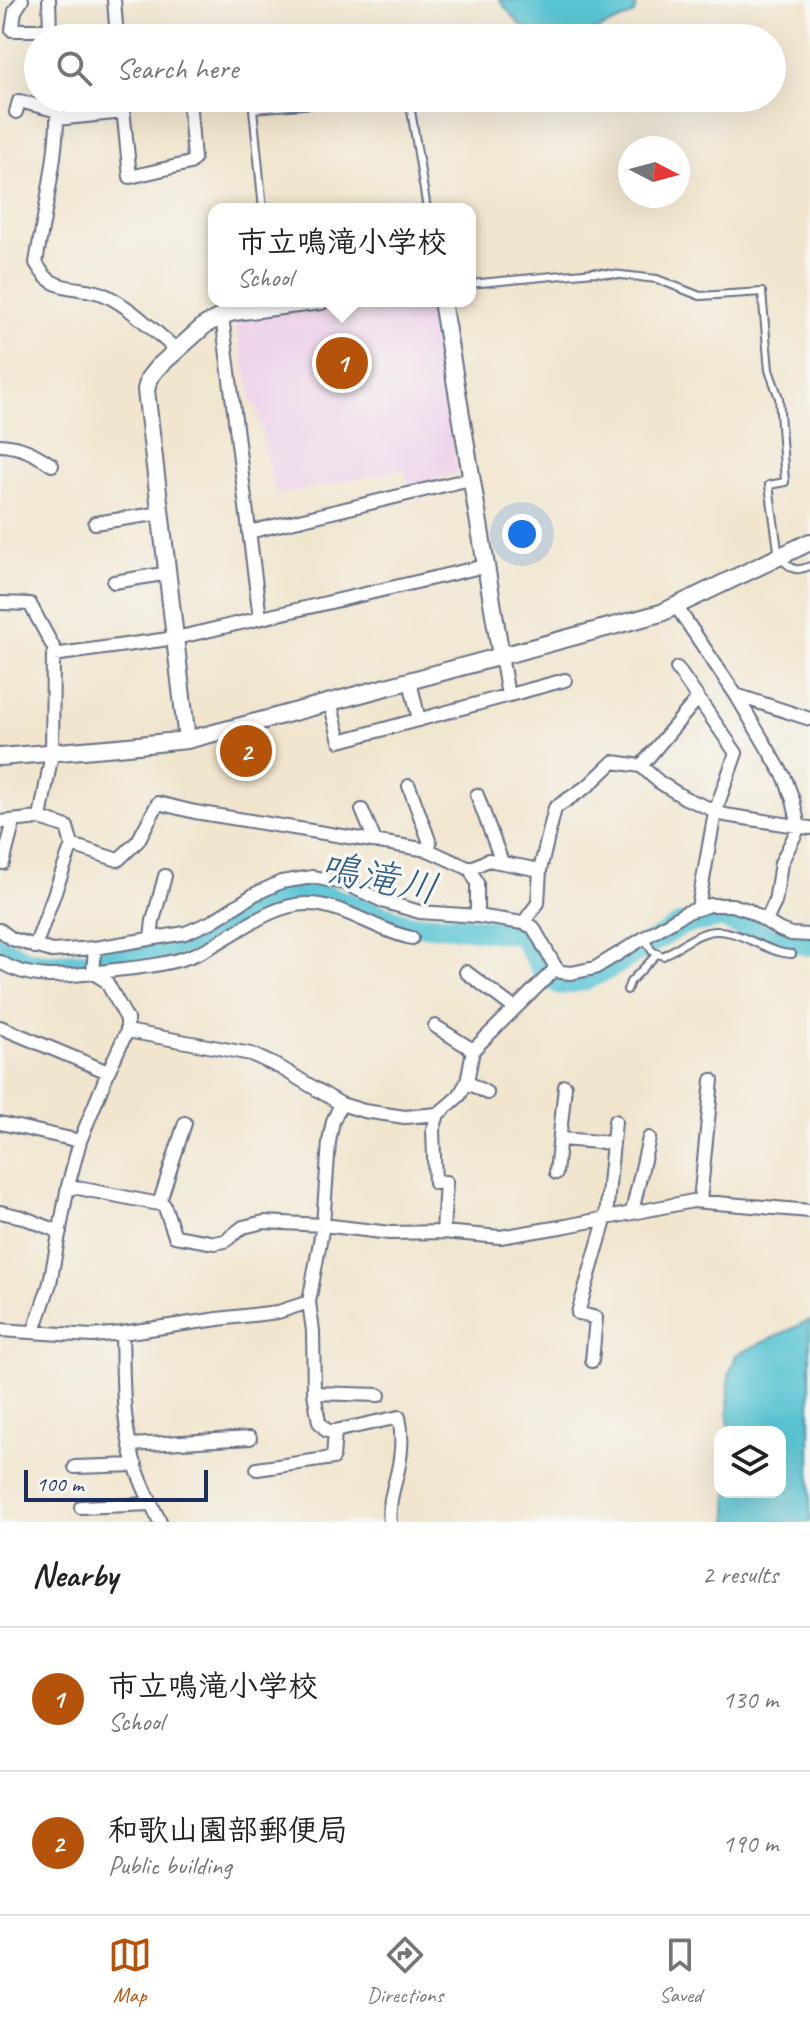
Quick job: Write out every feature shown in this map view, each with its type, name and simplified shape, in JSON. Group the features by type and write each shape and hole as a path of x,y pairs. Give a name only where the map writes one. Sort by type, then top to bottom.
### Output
{"street":[{"path":"22,0 15,11 12,30 24,31"},
{"path":"49,0 50,24"},
{"path":"114,0 116,24"},
{"path":"16,112 19,101 24,102"},
{"path":"57,112 36,263 48,279 63,287 90,290 119,302 177,350"},
{"path":"124,112 130,177 190,163 194,159 190,112"},
{"path":"187,740 146,390 149,378 157,368 205,325 222,316 258,307"},
{"path":"443,307 508,695"},
{"path":"222,316 260,618"},
{"path":"0,445 33,452 52,465"},
{"path":"249,532 470,479"},
{"path":"95,523 162,513"},
{"path":"0,757 187,740 410,681 661,613 810,542"},
{"path":"40,818 52,753 53,655 176,638 485,566"},
{"path":"114,582 169,573"},
{"path":"0,603 30,604 57,654"},
{"path":"676,606 736,695 785,778 805,827"},
{"path":"677,668 736,753 715,812 698,908"},
{"path":"330,702 340,741 565,680"},
{"path":"410,681 419,720"},
{"path":"736,695 810,719"},
{"path":"641,766 698,698"},
{"path":"523,923 538,903 540,870 555,808 589,785 613,762 641,766 659,782 715,812 805,827"},
{"path":"409,786 430,843 428,850"},
{"path":"477,795 502,862"},
{"path":"72,845 118,860 138,841 158,803 195,812 428,850 470,869 477,883 477,916"},
{"path":"362,810 375,841"},
{"path":"0,822 40,818 67,827 72,845 35,947"},
{"path":"3,863 14,821"},
{"path":"766,921 775,902 781,863 805,827"},
{"path":"470,869 488,860 540,870"},
{"path":"151,938 165,876"},
{"path":"0,930 12,939 52,951 95,951 185,933 211,922 255,894 281,882 313,877 344,883 385,902 420,912 477,916 533,927 539,935 550,973"},
{"path":"0,962 14,970 57,977 178,960 223,941 268,914 305,904 338,909 412,938"},
{"path":"443,1232 446,1182 435,1183 433,1143 438,1114 459,1096 467,1082 473,1050 550,973 595,968 685,913 710,905 732,905 748,910 780,930 810,935"},
{"path":"93,970 95,951"},
{"path":"34,1331 50,1283 68,1186 80,1141 127,1031 127,1019 106,981 93,970"},
{"path":"466,972 514,1008"},
{"path":"435,1026 473,1050"},
{"path":"0,1027 108,1072"},
{"path":"127,1031 251,1054 341,1104 364,1111 405,1117 438,1114"},
{"path":"700,1201 712,1080"},
{"path":"467,1082 487,1093"},
{"path":"556,1173 565,1086"},
{"path":"341,1104 333,1121 329,1142 323,1225 309,1302 313,1331 314,1393 319,1422 327,1431 399,1417 403,1436 402,1453 391,1495 390,1522"},
{"path":"592,1361 596,1318 578,1313 606,1217 615,1121"},
{"path":"0,1123 80,1141"},
{"path":"159,1204 185,1123"},
{"path":"632,1212 649,1138"},
{"path":"560,1139 613,1143"},
{"path":"68,1186 164,1205 175,1236 215,1243 225,1241 243,1227 264,1222 390,1233 443,1232 500,1237 693,1201 810,1211"},
{"path":"0,1212 60,1232"},
{"path":"0,1330 92,1336 278,1312 309,1302"},
{"path":"122,1333 124,1398 130,1445 143,1486 160,1522"},
{"path":"314,1393 379,1395"},
{"path":"257,1469 333,1458 335,1431"},
{"path":"130,1445 250,1438"},
{"path":"75,1467 136,1465"},
{"path":"81,1507 151,1504"}],"lane":[{"path":"253,112 262,203"},
{"path":"411,112 426,203"},
{"path":"476,283 594,272 657,279 700,296 762,292 769,370 779,398 785,482 769,485 779,557 798,571 810,566"},
{"path":"644,938 654,952 663,956 706,932 722,931 780,953 792,954"},
{"path":"627,990 654,952"}],"shaded area":[{"path":"331,307 430,307 458,473 408,487 405,469 275,495 235,322 238,319"}],"water":[{"path":"499,0 633,0 636,5 634,14 611,24 519,24"},
{"path":"810,1320 810,1522 728,1522 728,1498 786,1498 786,1426 728,1426 729,1375 736,1355"}],"waterway":[{"name":"鳴滝川","path":"0,947 26,960 45,964 79,963 154,951 200,940 276,898 302,895 324,895 409,925 521,934 541,967 560,984 584,980 611,967 682,924 721,917 777,940 810,945"}],"place":[{"name":"市立鳴滝小学校","path":"342,363"},
{"name":"和歌山園部郵便局","path":"246,751"}]}
